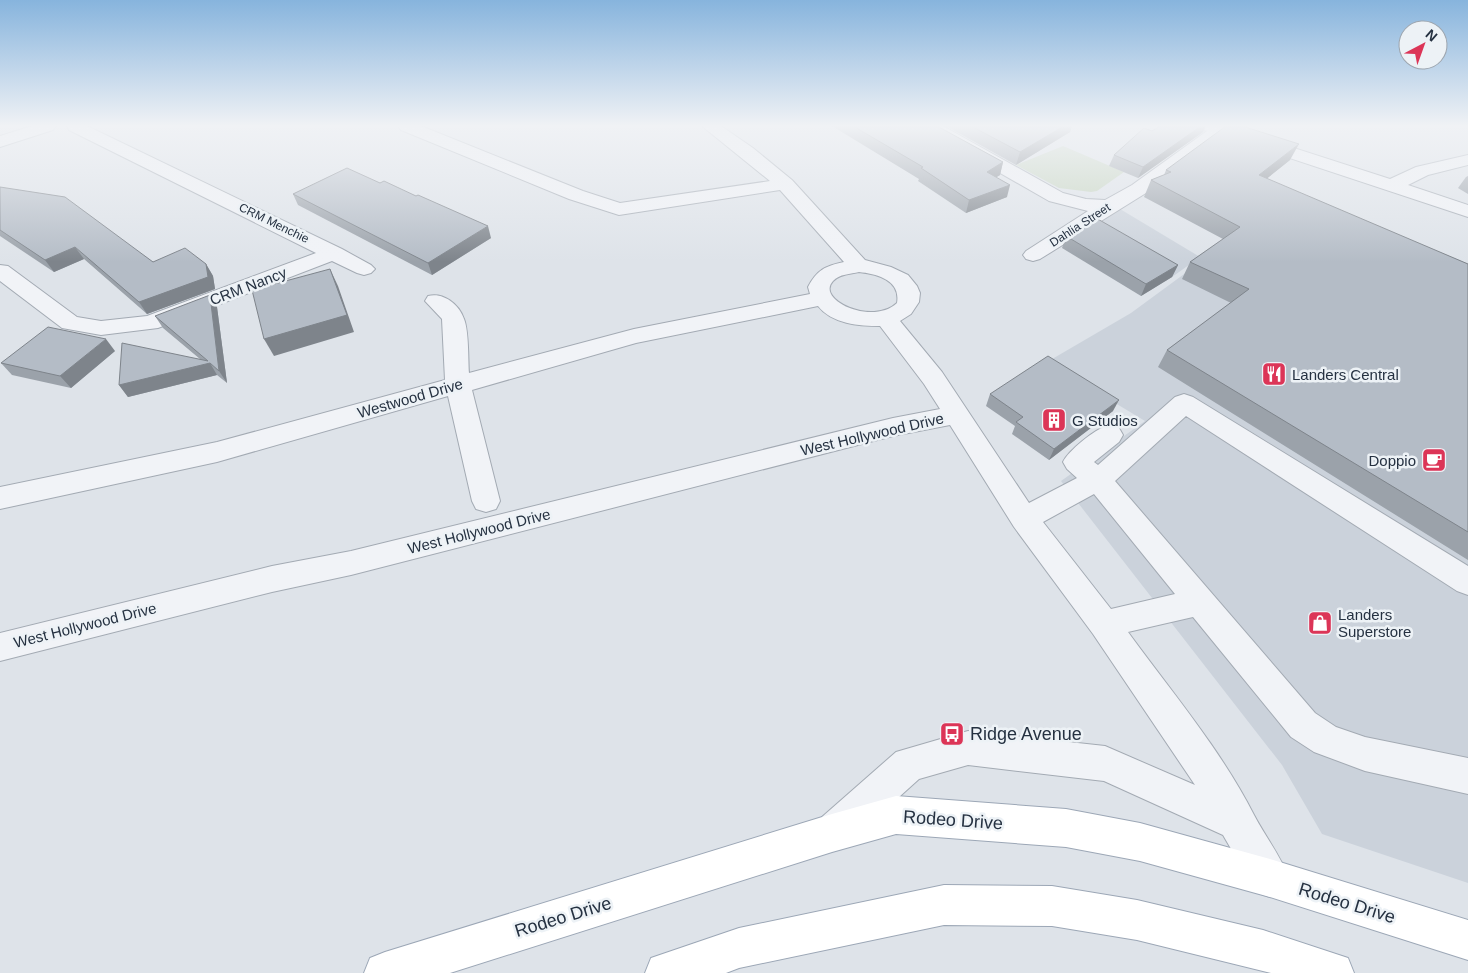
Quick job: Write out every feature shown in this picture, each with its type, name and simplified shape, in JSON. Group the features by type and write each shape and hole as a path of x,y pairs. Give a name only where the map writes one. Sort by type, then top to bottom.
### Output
{"main road":[{"name":"Rodeo Drive","path":"385,973 832,833 896,815 1066,828 1140,842 1270,878 1468,940"},
{"path":"666,973 739,948 944,905 1052,906 1137,920 1263,950 1333,973"}],"street":[{"name":"CRM Menchie","path":"168,171 364,269"},
{"path":"518,171 576,195 619,209 785,184"},
{"path":"770,171 785,184 859,266"},
{"path":"1011,171 1056,197 1086,205 1109,206"},
{"name":"Dahlia Street","path":"1033,255 1139,189 1161,171"},
{"path":"1348,171 1468,211"},
{"path":"1391,186 1421,171"},
{"name":"CRM Nancy","path":"0,271 70,323 101,328 150,323 335,253"},
{"path":"859,266 885,270 904,283 908,291 909,300 905,307 897,314 867,321 848,318 831,310 821,299 820,283 826,276 846,267 859,266"},
{"name":"Westwood Drive","path":"0,498 217,452 634,336 821,299"},
{"path":"436,301 446,309 453,319 458,384 486,501"},
{"path":"886,318 958,415 1024,519 1104,624 1204,768 1270,878"},
{"path":"1024,519 1068,494 1098,480 1184,403 1468,582"},
{"name":"West Hollywood Drive","path":"0,646 272,579 351,563 893,427 958,415"},
{"path":"1110,435 1076,462 1098,480 1198,602 1303,725 1326,740 1365,754 1468,776"},
{"path":"1104,624 1198,602"},
{"path":"832,833 909,764 968,748 1105,764 1238,822"}],"shaded area":[{"path":"1120,209 1200,257 1172,277 1090,228"},
{"name":"Landers Superstore","path":"1240,233 1468,265 1468,883 1322,834 1282,765 1061,481 1145,421 1047,362 1131,313"}],"green space":[{"path":"1028,171 1124,172 1097,191 1059,188"}],"building":[{"path":"340,171 354,171 380,183 384,181 488,226 428,263 293,194"},
{"path":"926,171 988,171 1010,185 969,200"},
{"path":"1170,171 1264,171 1259,175 1468,264 1468,532 1167,350 1249,289 1190,262 1240,227 1151,180 1171,172"},
{"path":"0,187 65,197 153,262 185,248 206,264 208,277 139,302 75,247 45,260 0,230"},
{"path":"1096,218 1178,265 1146,284 1066,236"},
{"path":"330,269 347,315 264,339 252,290"},
{"path":"210,295 219,371 210,363 119,385 122,343 208,361 155,316"},
{"path":"48,327 106,339 60,376 1,363"},
{"name":"G Studios","path":"1048,356 1119,400 1054,449 1016,422 1023,417 990,394"}],"place":[{"name":"Landers Central","path":"1274,374"},
{"name":"G Studios","path":"1054,420"},
{"name":"Doppio","path":"1434,460"},
{"name":"Landers Superstore","path":"1320,623"},
{"name":"Ridge Avenue","path":"952,734"}]}
